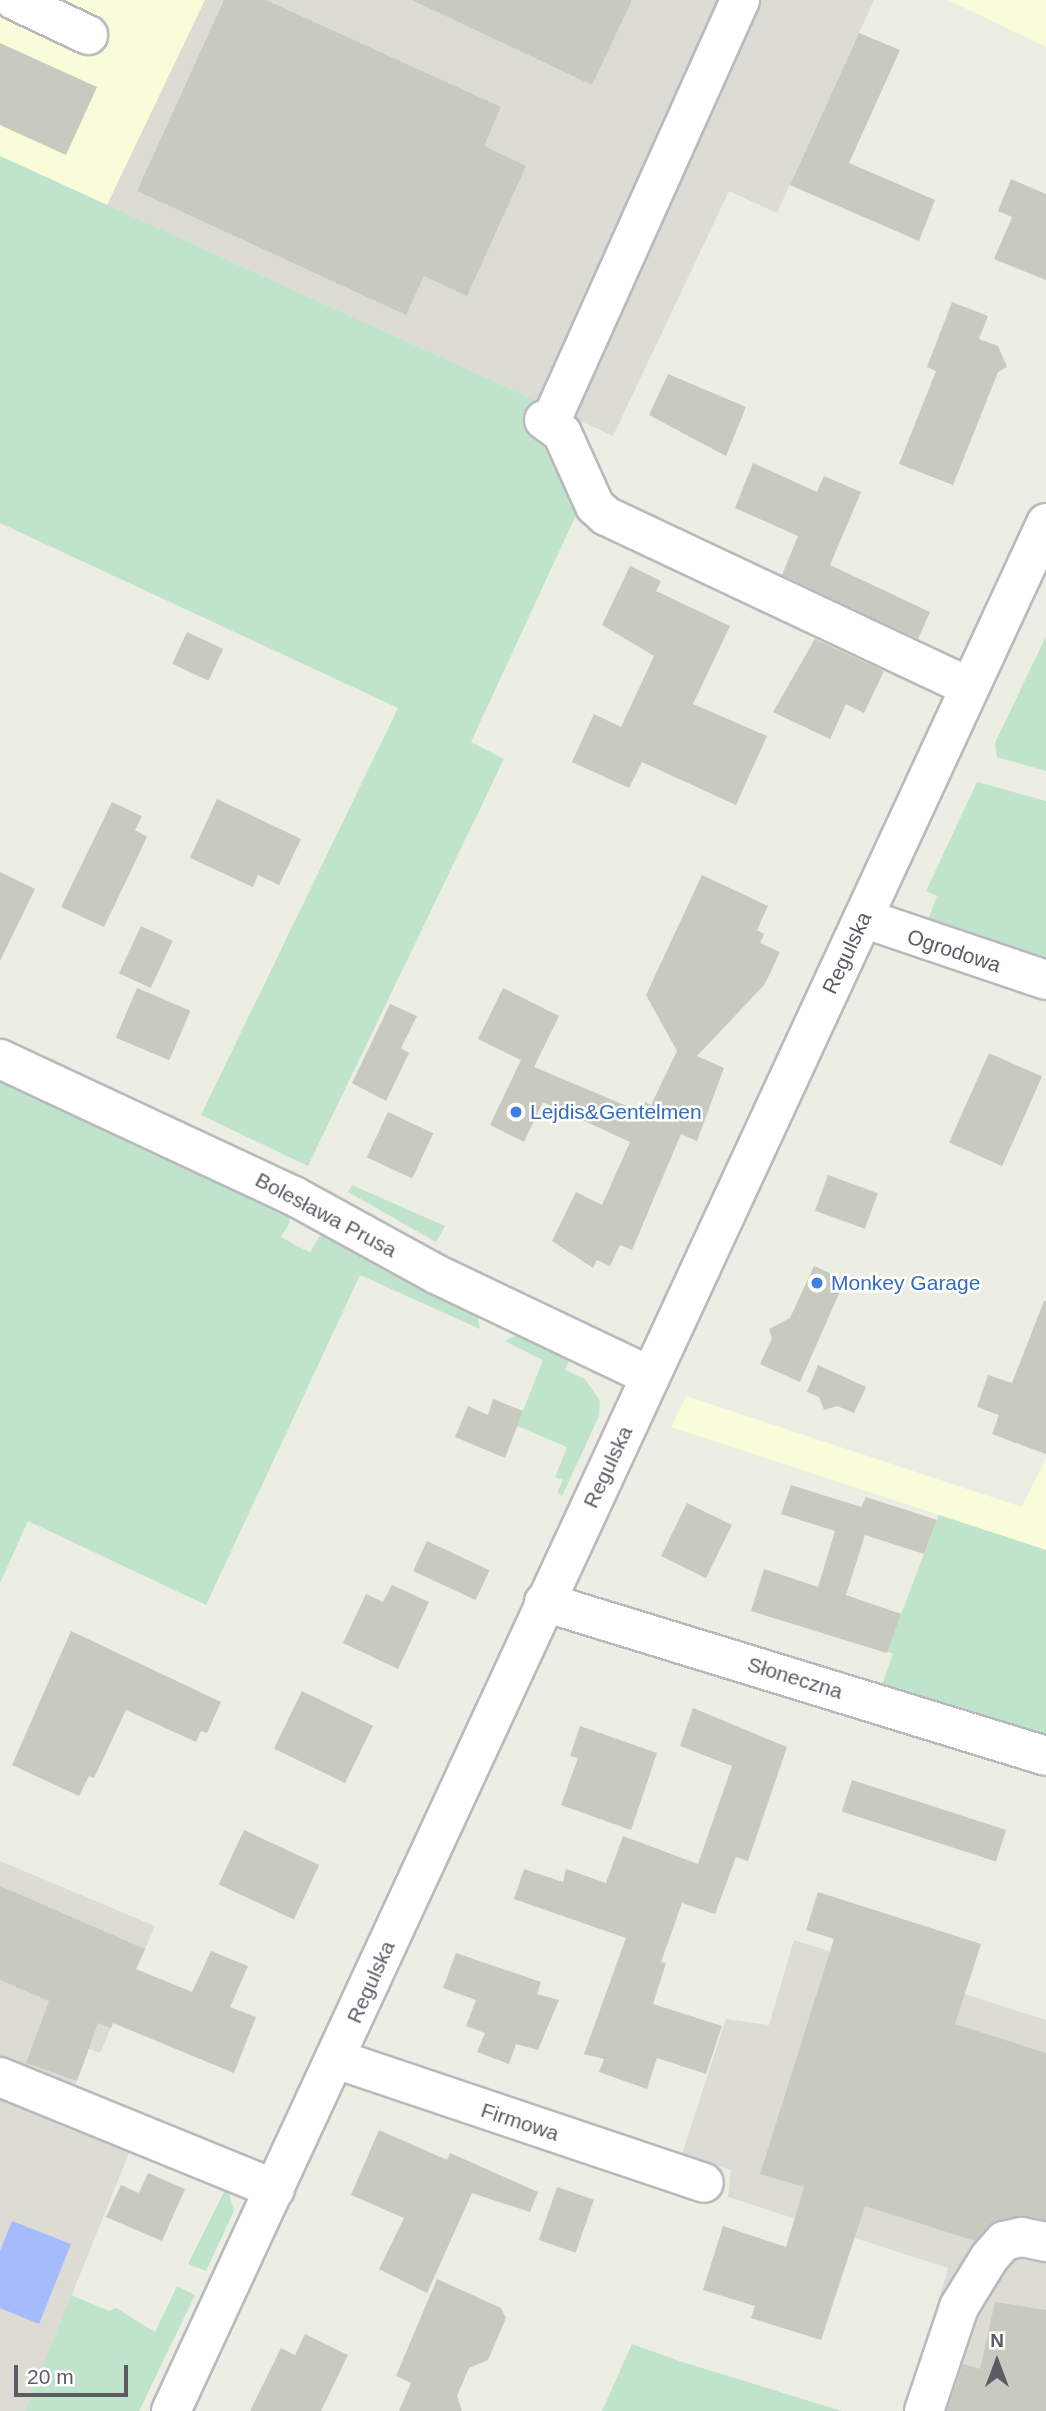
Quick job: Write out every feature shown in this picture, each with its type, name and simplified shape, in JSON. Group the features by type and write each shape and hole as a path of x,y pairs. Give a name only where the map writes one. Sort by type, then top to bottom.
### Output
{"street":[{"path":"15,0 88,35"},
{"path":"740,0 547,421 562,433 595,506 606,516 969,687"},
{"name":"Regulska","path":"172,2411 337,2059 544,1602 1046,523"},
{"name":"Ogrodowa","path":"863,918 1046,980"},
{"name":"Bolesława Prusa","path":"0,1059 304,1201 436,1274 650,1377"},
{"name":"Słoneczna","path":"544,1602 1046,1756"},
{"name":"Firmowa","path":"337,2059 704,2183"},
{"path":"0,2077 275,2189"},
{"path":"924,2411 959,2307 989,2258 1004,2242 1023,2237 1046,2242"}],"shaded area":[{"path":"0,0 205,0 107,205 0,156"},
{"path":"205,0 874,0 777,213 729,191 613,436 107,205"},
{"path":"948,0 1046,0 1046,47"},
{"path":"0,156 541,403 543,443 576,515 471,742 504,759 308,1166 201,1115 398,708 0,523"},
{"path":"1046,636 1046,771 997,757 995,743"},
{"path":"977,782 1046,801 1046,958 939,925 929,917 937,896 926,891"},
{"path":"0,1075 288,1210 290,1222 281,1237 297,1246 310,1252 319,1237 331,1233 477,1314 480,1329 360,1275 206,1605 28,1521 0,1583"},
{"path":"352,1185 445,1226 436,1242 348,1192"},
{"path":"520,1334 570,1358 565,1370 585,1379 600,1401 599,1416 562,1496 557,1493 563,1480 555,1477 567,1447 517,1426 543,1360 505,1341"},
{"path":"686,1396 1022,1507 1046,1458 1046,1550 671,1427"},
{"path":"939,1515 1046,1550 1046,1738 880,1690 893,1654 887,1651"},
{"path":"0,1861 155,1926 100,2053 89,2049 75,2085 0,2059"},
{"path":"794,1940 1046,2020 1046,2411 905,2411 948,2268 728,2197 731,2170 682,2154 726,2019 769,2025"},
{"path":"0,2096 131,2148 25,2411 0,2411"},
{"path":"227,2186 234,2211 206,2271 188,2264"},
{"path":"177,2286 195,2295 139,2411 25,2411 71,2295 109,2311 116,2308 155,2332"},
{"path":"632,2344 679,2361 842,2411 602,2411"}],"water":[{"path":"12,2221 71,2244 39,2324 0,2308 0,2251"}],"building":[{"path":"224,0 266,0 501,107 484,146 526,166 467,296 424,276 406,315 137,191"},
{"path":"412,0 632,0 592,85"},
{"path":"859,33 900,50 849,163 935,200 919,241 790,185"},
{"path":"0,43 97,87 66,155 0,125"},
{"path":"1011,179 1046,194 1046,280 994,259 1012,217 998,211"},
{"path":"952,302 988,316 979,339 998,346 1007,367 998,372 953,485 899,464 936,371 927,367"},
{"path":"668,374 746,407 726,456 649,415"},
{"path":"753,463 817,492 824,476 861,492 830,565 930,612 918,639 782,575 798,536 735,508"},
{"path":"630,566 661,581 656,591 730,626 693,704 767,736 736,805 642,762 629,788 572,762 594,714 621,727 654,656 602,625"},
{"path":"187,632 223,649 208,681 172,664"},
{"path":"815,639 884,671 864,713 846,704 830,739 773,712"},
{"path":"217,799 301,839 279,885 258,875 253,887 190,858"},
{"path":"112,802 142,816 135,830 147,837 104,927 61,907"},
{"path":"0,872 35,889 0,961"},
{"path":"702,875 768,906 757,930 764,934 760,943 780,952 765,984 697,1056 724,1068 697,1141 681,1134 632,1250 620,1245 610,1266 597,1260 593,1268 552,1241 576,1192 602,1205 630,1142 543,1102 524,1142 490,1125 521,1060 478,1039 503,988 559,1016 534,1067 641,1112 645,1102 651,1105 677,1051 646,995"},
{"path":"141,926 173,941 151,988 119,973"},
{"path":"137,988 190,1011 169,1060 116,1038"},
{"path":"390,1004 417,1016 401,1048 409,1053 386,1101 352,1083"},
{"path":"989,1053 1042,1077 1002,1166 949,1143"},
{"path":"388,1112 433,1133 412,1178 367,1157"},
{"path":"828,1175 878,1193 865,1229 815,1211"},
{"path":"814,1266 845,1280 800,1382 760,1364 772,1338 769,1329 790,1318"},
{"path":"1044,1301 1046,1454 992,1434 999,1415 977,1407 988,1375 1012,1383"},
{"path":"818,1365 866,1387 854,1413 837,1406 824,1410 819,1397 807,1392"},
{"path":"493,1399 523,1411 505,1458 455,1437 468,1406 488,1415"},
{"path":"791,1485 861,1507 866,1497 937,1520 924,1554 865,1535 846,1595 901,1614 887,1653 751,1611 764,1569 818,1587 835,1531 781,1514"},
{"path":"687,1503 732,1525 706,1578 661,1556"},
{"path":"427,1541 490,1570 476,1600 413,1571"},
{"path":"392,1585 429,1602 398,1669 343,1643 366,1594 383,1602"},
{"path":"71,1631 221,1702 207,1733 201,1731 196,1742 126,1710 94,1778 89,1776 79,1796 12,1765"},
{"path":"302,1691 373,1726 345,1783 274,1749"},
{"path":"693,1708 787,1747 748,1861 736,1857 715,1914 682,1903 661,1962 666,1963 653,2004 722,2026 706,2074 657,2058 647,2089 599,2072 604,2059 584,2054 626,1938 514,1899 524,1869 563,1882 566,1869 606,1883 623,1836 698,1864 732,1766 680,1746"},
{"path":"580,1726 657,1753 631,1830 561,1805 578,1758 570,1756"},
{"path":"852,1780 1006,1830 996,1861 842,1811"},
{"path":"244,1830 319,1865 294,1919 219,1884"},
{"path":"0,1886 145,1949 136,1969 192,1992 211,1951 248,1966 230,2007 256,2017 234,2073 113,2023 111,2028 98,2023 77,2081 26,2063 49,2001 0,1980"},
{"path":"818,1892 981,1944 955,2024 1046,2053 1046,2220 999,2220 975,2241 865,2206 821,2340 751,2318 755,2306 703,2290 723,2226 786,2247 804,2187 760,2174 834,1939 806,1930"},
{"path":"456,1953 541,1982 537,1994 559,2000 538,2050 516,2044 509,2064 477,2052 485,2033 466,2026 476,2000 443,1988"},
{"path":"379,2130 447,2160 450,2153 538,2192 530,2212 472,2193 427,2293 379,2269 404,2218 351,2195"},
{"path":"148,2173 185,2189 162,2241 106,2217 121,2185 139,2193"},
{"path":"557,2187 594,2200 576,2253 539,2240"},
{"path":"437,2279 501,2308 506,2318 488,2360 469,2368 457,2396 462,2411 399,2411 411,2383 396,2376"},
{"path":"995,2302 1046,2310 1046,2411 947,2411 963,2364 980,2369"},
{"path":"305,2334 348,2355 321,2411 250,2411 281,2348 295,2355"}],"place":[{"name":"Lejdis&Gentelmen","path":"516,1112"},
{"name":"Monkey Garage","path":"817,1283"}]}
